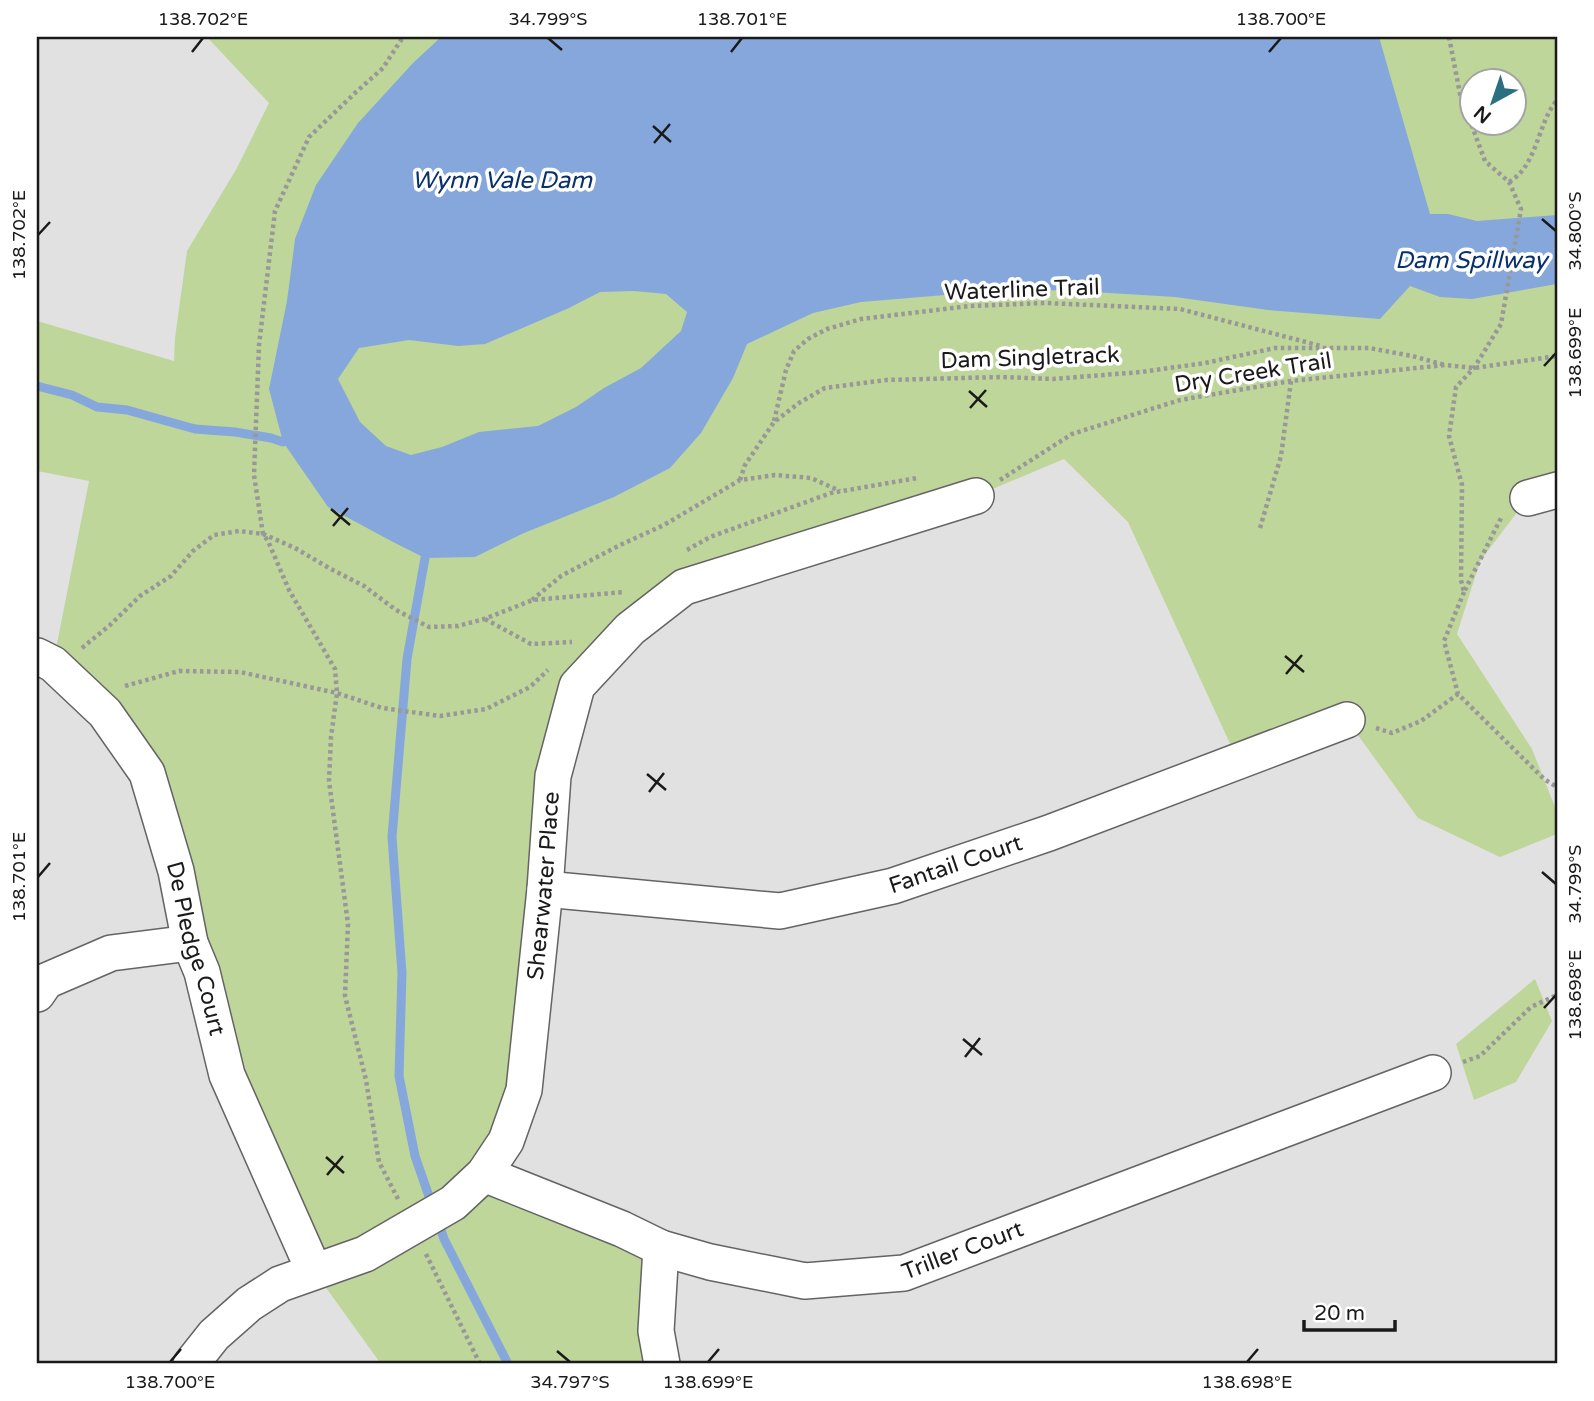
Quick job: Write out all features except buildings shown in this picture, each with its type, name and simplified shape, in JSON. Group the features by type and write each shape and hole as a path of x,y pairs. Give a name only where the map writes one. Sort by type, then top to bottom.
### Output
{"street":[{"name":"Shearwater Place","path":"191,1364 214,1335 249,1304 280,1284 365,1254 453,1203 484,1174 506,1141 524,1090 545,889 553,776 578,686 630,629 684,587 976,496"},
{"name":"De Pledge Court","path":"45,660 105,713 147,773 176,871 190,943 202,972 227,1074 314,1271"},
{"name":"Fantail Court","path":"545,889 780,911 893,886 1049,833 1347,720"},
{"path":"37,994 46,981 111,953 190,943"},
{"name":"Triller Court","path":"484,1174 622,1229 661,1248 710,1262 804,1281 904,1273 1433,1073"},
{"path":"661,1248 656,1332 663,1364"}],"path":[{"path":"403,37 383,68 309,137 275,211 258,345 254,475 263,534 289,590 335,669 337,693 329,781 348,924 345,996 366,1080 379,1162 415,1225 480,1364"},
{"path":"1449,37 1460,94 1486,161 1509,182 1521,209 1501,324 1474,368 1456,387 1449,436 1462,485 1461,580 1464,592"},
{"path":"1509,182 1517,177 1537,145 1551,108 1557,100"},
{"name":"Waterline Trail","path":"774,422 786,370 794,351 808,339 827,329 861,319 970,306 1046,303 1180,309 1329,348"},
{"name":"Dam Singletrack","path":"740,480 745,465 774,422 825,388 886,380 1002,377 1053,379 1141,372 1205,363 1275,348 1369,348 1445,365"},
{"name":"Dry Creek Trail","path":"976,496 1072,434 1181,400 1291,381 1445,365 1474,368 1557,356"},
{"path":"1260,528 1281,456 1291,381"},
{"path":"530,602 561,576 664,525 740,480 775,475 811,478 841,492"},
{"path":"1542,494 1507,507 1464,592 1444,641 1458,694 1544,779 1557,787"},
{"path":"45,660 84,647 140,596 171,576 194,551 214,536 239,531 263,534 295,548 364,586 396,610 429,627 458,626 530,602 684,587"},
{"path":"484,619 531,644 577,642"},
{"path":"86,695 179,671 240,672 337,693 382,708 440,716"},
{"path":"1347,720 1392,733 1421,721 1458,694"},
{"path":"1433,1073 1480,1056 1531,1007 1557,995"}],"green space":[{"path":"207,37 1557,37 1557,491 1528,498 1480,561 1457,634 1532,749 1557,812 1557,834 1500,857 1418,818 1347,720 1238,761 1128,522 1064,459 976,496 684,587 577,686 524,1090 484,1174 661,1248 662,1364 381,1364 314,1271 227,1075 147,773 53,664 89,481 37,471 37,321 174,361 187,251 237,168 269,103"},
{"path":"1535,979 1552,1021 1516,1082 1474,1100 1456,1044"}],"water":[{"name":"Wynn Vale Dam","path":"441,37 1379,37 1430,214 1448,214 1477,221 1557,215 1557,284 1472,299 1440,297 1410,286 1380,319 1268,310 1175,297 1060,290 861,302 813,313 747,344 733,378 701,433 670,468 614,497 524,533 475,557 425,558 328,507 283,442 269,389 287,301 295,239 316,185 358,123","holes":["600,292 666,294 687,312 681,331 641,368 538,426 479,432 442,447 411,455 386,446 360,422 338,379 359,348 409,340 458,346 485,344"]}],"waterway":[{"path":"37,386 72,395 97,407 127,410 195,429 235,432 283,442"},
{"path":"425,558 407,659 392,837 402,973 399,1076 415,1156 433,1208"},
{"path":"438,1221 444,1239 508,1364"}],"water label":[{"name":"Dam Spillway","path":"1471,260"}]}
